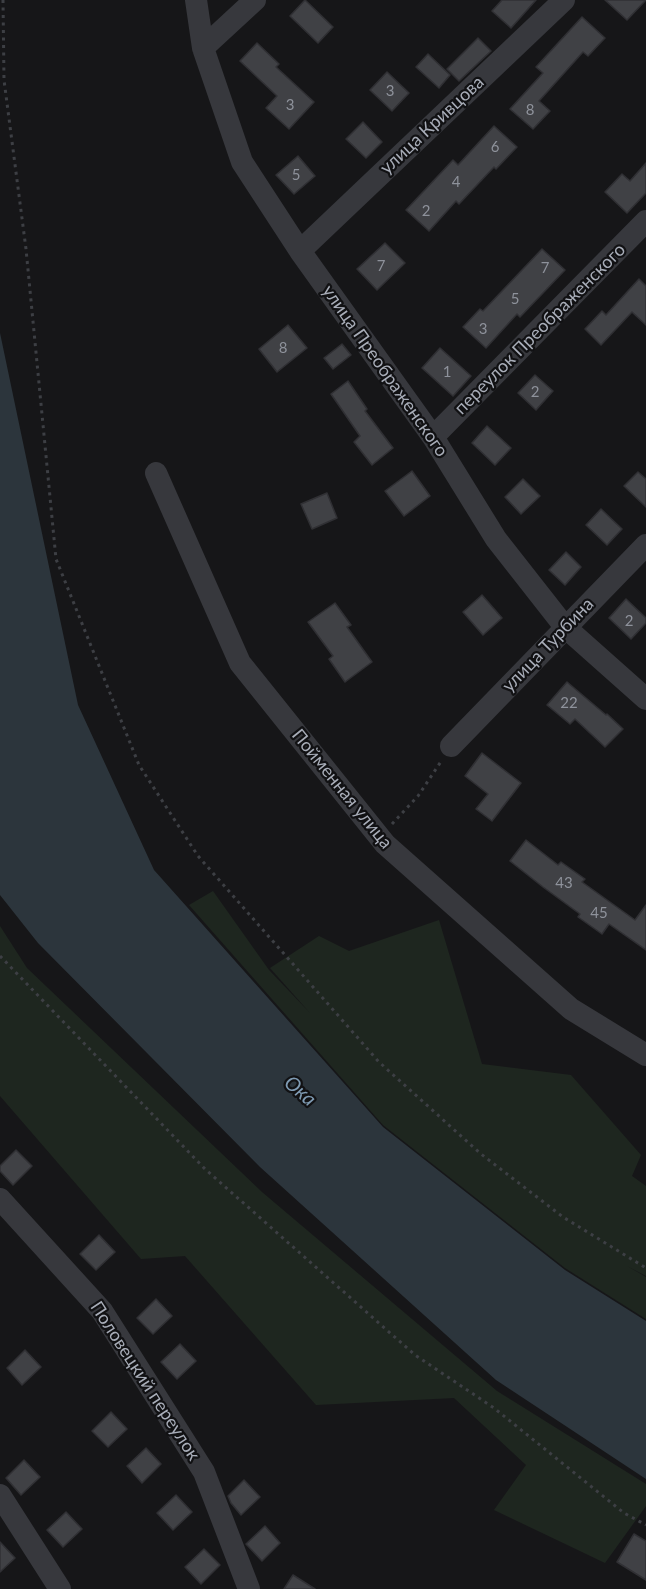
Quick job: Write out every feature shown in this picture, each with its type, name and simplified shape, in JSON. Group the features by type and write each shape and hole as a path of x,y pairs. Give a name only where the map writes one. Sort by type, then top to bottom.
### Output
{"street":[{"name":"улица Преображенского","path":"196,0 203,48 242,162 300,251 433,436 496,539 565,627 646,699"},
{"path":"203,48 255,0"},
{"name":"улица Кривцова","path":"300,251 564,0"},
{"name":"переулок Преображенского","path":"433,436 646,221"},
{"name":"Пойменная улица","path":"156,473 240,663 380,837 571,1010 646,1055"},
{"name":"улица Турбина","path":"451,746 646,545"},
{"name":"Половецкий переулок","path":"0,1199 102,1311 204,1472 249,1589"},
{"path":"0,1495 60,1589"}],"path":[{"path":"3,0 4,80 26,249 56,559 139,765 198,856 379,1062 499,1168 563,1217 646,1268"},
{"path":"380,837 418,796 451,746"},
{"path":"0,956 206,1169 415,1355 494,1408 624,1513 646,1525"}],"shaded area":[{"path":"213,891 269,970 310,1013 270,968 319,936 349,951 439,920 482,1064 571,1075 641,1155 632,1176 646,1186 646,1276 627,1266 646,1277 646,1319 565,1268 383,1125 189,905"},
{"path":"0,926 27,968 262,1192 497,1391 646,1484 646,1506 605,1563 494,1510 526,1465 454,1398 316,1405 185,1256 141,1259 0,1096"}],"water":[{"name":"Ока","path":"0,333 78,705 154,870 383,1127 565,1270 646,1321 646,1479 496,1380 260,1167 38,943 0,895"}],"building":[{"path":"305,0 333,27 318,43 290,16"},
{"path":"502,0 536,0 511,28 492,11"},
{"path":"605,0 646,0 627,20"},
{"path":"582,17 605,38 588,56 583,52 539,101 550,111 533,129 510,109 543,73 536,67"},
{"path":"478,38 491,51 459,81 447,69"},
{"path":"257,43 279,64 276,67 314,102 289,129 266,108 277,96 240,61"},
{"path":"428,54 450,75 439,88 416,67"},
{"path":"387,72 409,93 392,111 370,90"},
{"path":"363,122 382,142 366,158 346,139"},
{"path":"494,126 517,147 496,169 494,167 459,204 456,201 429,231 406,210 453,160 458,165"},
{"path":"298,156 315,176 294,194 276,175"},
{"path":"646,163 646,193 627,213 605,192 622,174 630,181"},
{"path":"385,243 405,263 377,290 357,269"},
{"path":"542,249 565,270 520,317 517,314 486,348 463,327 480,309 483,311"},
{"path":"639,279 646,286 646,325 632,312 601,345 585,329 602,311 606,315"},
{"path":"288,325 307,348 277,372 259,349"},
{"path":"342,344 351,355 333,369 324,358"},
{"path":"440,348 471,376 453,396 422,368"},
{"path":"535,375 553,391 536,410 518,393"},
{"path":"348,381 367,409 365,411 393,448 372,465 354,442 360,436 331,394"},
{"path":"487,426 511,448 495,465 472,443"},
{"path":"412,471 430,496 404,516 385,491"},
{"path":"638,472 646,479 646,507 624,486"},
{"path":"523,479 540,496 521,514 505,497"},
{"path":"327,493 337,518 312,529 301,504"},
{"path":"601,509 622,529 607,545 586,525"},
{"path":"566,552 581,567 565,585 549,570"},
{"path":"482,595 502,618 483,635 463,612"},
{"path":"626,599 646,618 646,623 631,639 609,618"},
{"path":"335,603 351,625 347,627 372,662 345,682 329,659 333,656 308,622"},
{"path":"567,682 623,729 605,747 575,719 570,724 547,705"},
{"path":"482,753 521,783 492,821 476,809 488,794 465,776"},
{"path":"526,840 558,865 561,862 585,879 582,882 635,920 646,905 646,950 609,924 602,934 578,917 580,914 510,861"},
{"path":"16,1150 32,1166 13,1185 0,1171 0,1166"},
{"path":"99,1235 115,1252 96,1270 80,1254"},
{"path":"156,1299 172,1316 153,1334 137,1318"},
{"path":"180,1344 196,1361 177,1379 161,1362"},
{"path":"25,1350 41,1367 22,1385 7,1368"},
{"path":"111,1412 127,1429 108,1447 92,1431"},
{"path":"146,1448 161,1464 142,1483 127,1466"},
{"path":"24,1460 40,1477 21,1495 6,1478"},
{"path":"244,1480 260,1497 241,1515 228,1496"},
{"path":"176,1495 192,1512 173,1530 157,1513"},
{"path":"66,1512 82,1529 63,1547 47,1530"},
{"path":"265,1526 280,1543 262,1561 246,1544"},
{"path":"634,1534 646,1541 646,1580 617,1562"},
{"path":"0,1542 15,1558 0,1572"},
{"path":"204,1549 220,1565 201,1584 185,1567"},
{"path":"293,1575 315,1589 284,1589"}]}
